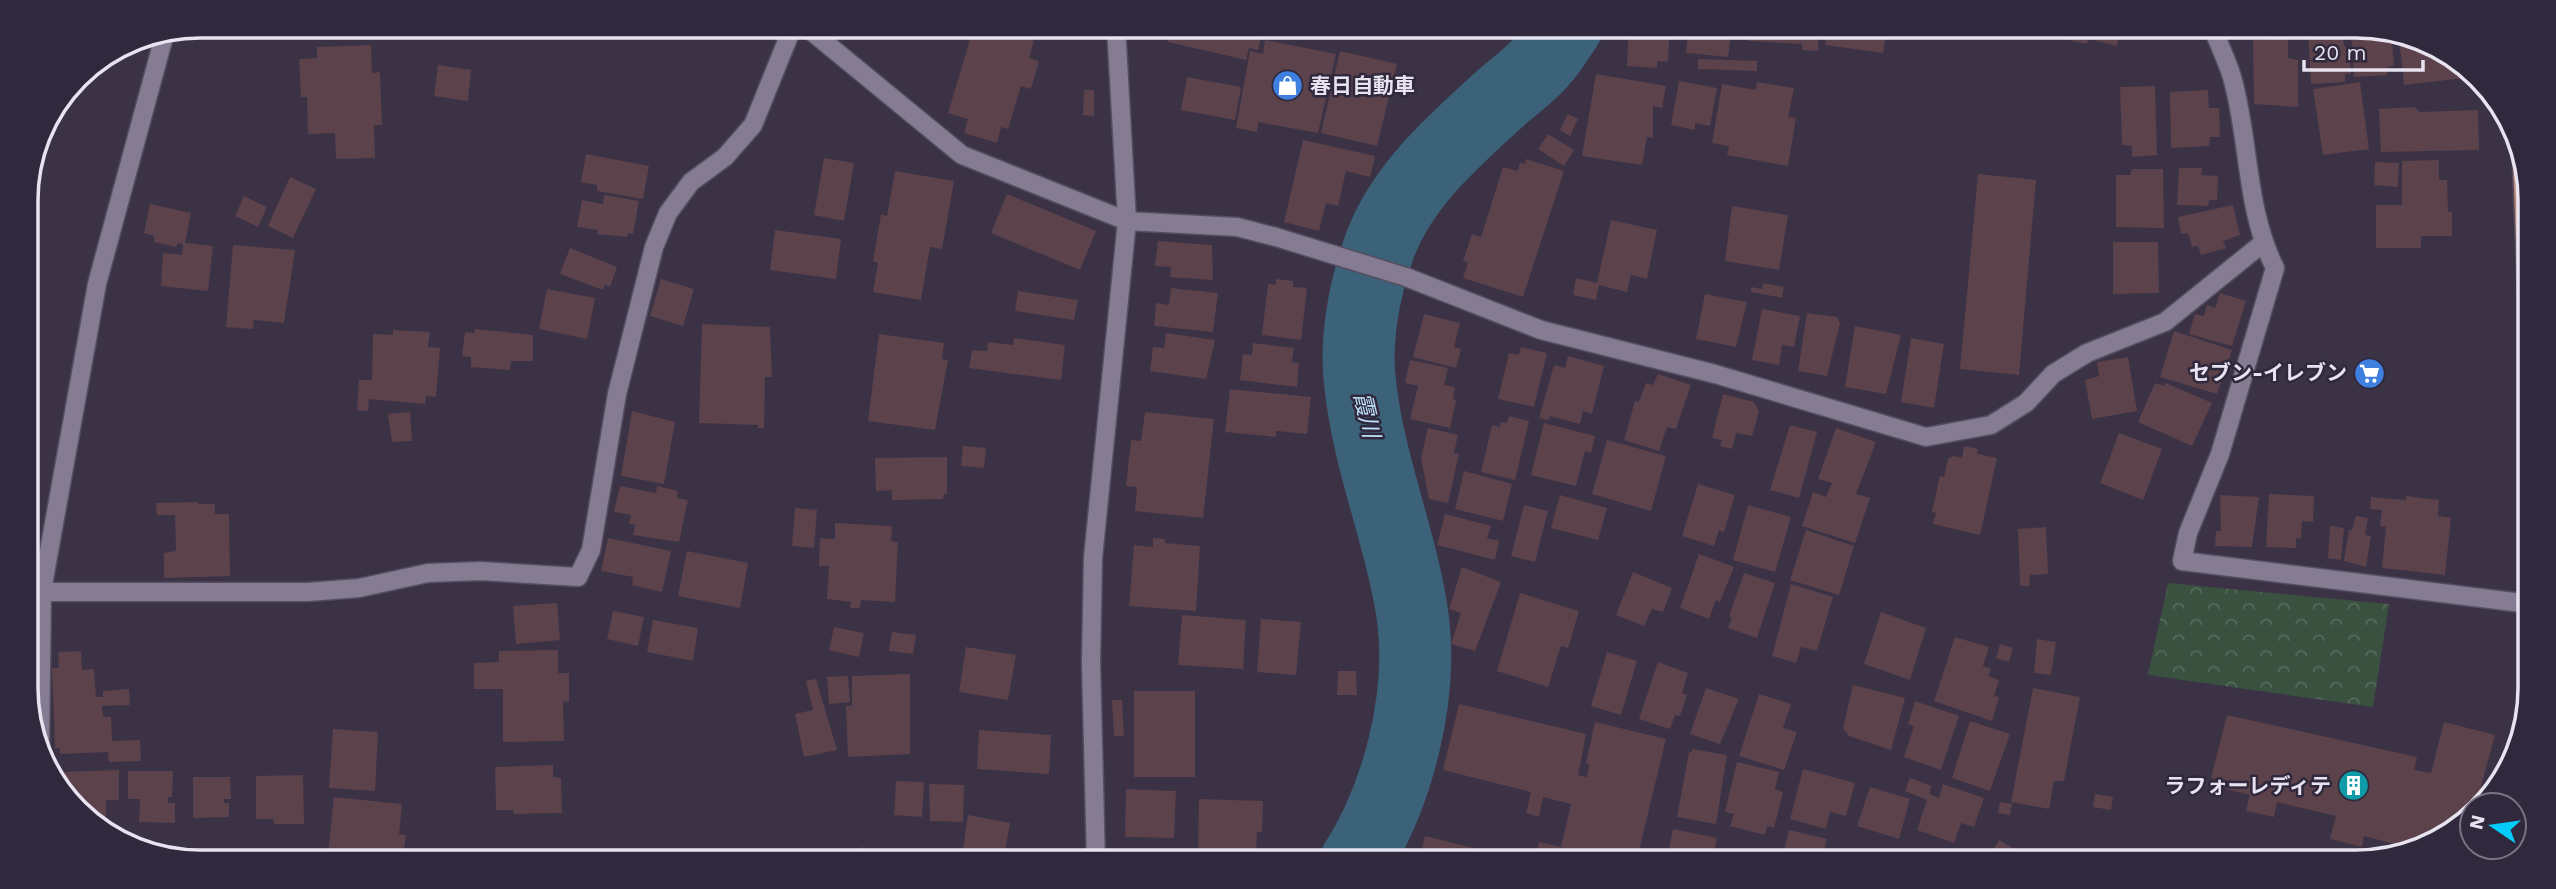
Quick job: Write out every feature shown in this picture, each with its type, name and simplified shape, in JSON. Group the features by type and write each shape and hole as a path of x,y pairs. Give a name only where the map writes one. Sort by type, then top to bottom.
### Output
{"street":[{"path":"42,592 308,592 359,588 428,573 468,571 578,577 592,550 617,394 654,247 668,213 691,182 725,157 753,125 788,38"},
{"path":"820,38 962,155 1126,221 1237,227 1348,257 1541,330 1715,374 1926,438 1991,425 2026,403 2053,374 2087,353 2165,322 2263,243"},
{"path":"1097,850 1091,662 1093,558 1126,221 1117,38"},
{"path":"2217,38 2232,77 2263,243 2276,268 2220,454 2188,533 2182,561 2518,603"},
{"path":"40,711 42,592 97,284 162,44"},
{"path":"38,563 46,568"}],"green space":[{"path":"2168,583 2389,604 2373,707 2148,675"}],"building":[{"path":"970,38 1024,38 1034,41 1029,58 1039,61 1031,89 1021,86 1008,129 1001,127 997,143 964,133 968,119 948,113"},
{"path":"1169,38 1261,38 1258,50 1249,48 1246,60 1168,42"},
{"path":"1628,38 1669,38 1668,62 1657,61 1657,68 1627,66"},
{"path":"1688,38 1730,38 1728,57 1686,53"},
{"path":"1748,38 1819,38 1818,51 1802,50 1802,44 1748,41"},
{"path":"1826,38 1885,38 1883,53 1825,45"},
{"path":"2061,38 2119,38 2117,46 2089,39 2086,44"},
{"path":"2308,38 2343,38 2344,46 2349,46 2351,74 2345,74 2345,82 2311,84"},
{"path":"2351,38 2392,43 2394,65 2387,68 2387,75 2354,77"},
{"path":"2288,39 2288,58 2298,60 2298,107 2254,104 2253,40"},
{"path":"1265,40 1336,54 1318,133 1258,122 1257,132 1236,128 1250,51 1263,54"},
{"path":"371,45 372,73 380,72 382,125 374,125 375,158 336,159 335,133 308,134 307,97 301,97 299,59 317,58 317,47"},
{"path":"2400,45 2436,60 2461,78 2404,85"},
{"path":"1340,51 1397,64 1377,146 1321,133"},
{"path":"1698,59 1757,61 1757,71 1698,69"},
{"path":"438,65 471,70 468,101 434,96"},
{"path":"1596,74 1666,86 1662,108 1653,106 1653,138 1647,137 1642,165 1582,156"},
{"path":"1187,77 1241,87 1235,120 1181,110"},
{"path":"1679,81 1717,88 1710,126 1695,123 1695,130 1671,125"},
{"path":"1757,82 1794,88 1788,117 1796,118 1788,166 1727,155 1729,146 1712,143 1722,84 1756,90"},
{"path":"2360,82 2369,149 2323,155 2313,89"},
{"path":"2155,86 2157,155 2132,157 2132,146 2122,145 2120,87"},
{"path":"1084,90 1094,90 1094,116 1083,115"},
{"path":"2208,90 2209,108 2219,108 2220,137 2210,137 2209,146 2171,148 2170,92"},
{"path":"2415,107 2419,112 2478,110 2479,150 2381,152 2379,109"},
{"path":"1568,114 1578,119 1570,136 1560,130"},
{"path":"1548,134 1574,150 1564,166 1538,149"},
{"path":"1303,140 1375,156 1370,177 1346,171 1338,206 1326,203 1319,231 1284,222"},
{"path":"586,154 649,166 643,199 597,191 597,185 581,182"},
{"path":"824,158 854,163 844,221 814,215"},
{"path":"1526,159 1564,171 1523,297 1463,278 1468,263 1463,261 1472,234 1481,237 1503,167 1517,171 1520,163 1525,164"},
{"path":"2439,160 2439,180 2447,180 2448,212 2452,212 2452,236 2421,236 2421,248 2376,248 2376,205 2402,205 2402,161"},
{"path":"2375,162 2399,163 2398,187 2374,185"},
{"path":"2179,168 2202,168 2201,175 2218,176 2217,200 2209,200 2208,206 2177,205"},
{"path":"2132,169 2163,169 2164,228 2116,227 2116,175 2130,175"},
{"path":"895,171 954,181 942,249 930,247 921,300 873,292 878,263 873,261 881,214 887,216"},
{"path":"1978,174 2036,180 2019,375 1960,369"},
{"path":"290,177 316,189 293,238 268,226"},
{"path":"1007,194 1096,231 1080,270 991,233"},
{"path":"604,195 639,201 633,234 628,233 627,237 597,234 598,230 577,227 582,200 603,204"},
{"path":"244,196 267,207 258,227 235,216"},
{"path":"150,204 191,213 185,243 213,246 208,291 161,286 163,253 182,255 183,245 178,243 176,247 154,242 154,236 144,233"},
{"path":"2233,205 2240,235 2223,241 2226,248 2201,255 2198,246 2192,247 2188,233 2181,234 2178,217"},
{"path":"1732,206 1788,215 1779,270 1725,261"},
{"path":"1611,220 1657,230 1647,279 1631,275 1627,292 1599,285 1596,300 1573,295 1576,278 1597,283"},
{"path":"775,230 841,239 836,279 770,270"},
{"path":"1158,241 1212,245 1213,280 1170,277 1171,267 1155,266"},
{"path":"2113,242 2158,242 2159,293 2113,294"},
{"path":"233,245 295,250 284,323 254,320 253,329 226,327"},
{"path":"570,248 617,267 610,287 605,285 603,290 560,274"},
{"path":"661,279 694,289 683,326 650,316"},
{"path":"1276,279 1293,281 1293,287 1307,288 1301,340 1262,335 1268,284 1276,285"},
{"path":"1763,283 1784,287 1782,298 1751,292 1751,287 1762,289"},
{"path":"1171,288 1218,293 1213,332 1154,326 1156,303 1169,305"},
{"path":"547,289 595,298 587,339 539,329"},
{"path":"1018,291 1078,300 1074,320 1015,311"},
{"path":"2220,293 2246,301 2232,346 2189,334 2195,314 2204,316 2207,305 2215,308"},
{"path":"1705,294 1747,302 1736,347 1696,339"},
{"path":"1762,309 1800,316 1794,347 1782,345 1779,365 1752,360"},
{"path":"1807,313 1837,317 1840,323 1827,376 1798,371"},
{"path":"1424,314 1460,323 1454,347 1461,349 1456,368 1413,357"},
{"path":"702,324 770,327 772,377 765,377 764,428 758,428 758,425 699,423"},
{"path":"1855,326 1901,335 1886,394 1845,387"},
{"path":"475,329 533,335 533,361 511,361 510,370 471,367 471,357 462,356 465,332 474,333"},
{"path":"393,330 430,332 428,347 440,348 436,397 426,396 425,404 369,399 368,411 357,410 359,380 372,380 373,334 393,335"},
{"path":"2174,331 2232,350 2217,394 2160,377"},
{"path":"1166,333 1215,340 1206,379 1150,371 1153,347 1164,348"},
{"path":"879,334 944,343 942,359 948,360 935,430 868,421"},
{"path":"1014,338 1065,345 1061,380 969,368 972,350 987,351 988,342 1013,345"},
{"path":"1911,338 1944,344 1934,408 1901,402"},
{"path":"1253,343 1294,348 1292,362 1299,363 1297,387 1240,380 1243,354 1252,355"},
{"path":"1521,347 1547,353 1534,407 1498,399 1509,353 1519,355"},
{"path":"1568,356 1604,366 1592,414 1583,411 1580,424 1550,416 1549,420 1539,418 1554,365 1565,368"},
{"path":"2128,357 2137,411 2092,419 2085,380 2099,376 2097,362"},
{"path":"1410,360 1448,368 1444,385 1455,387 1453,399 1456,400 1450,428 1410,419 1418,386 1405,383"},
{"path":"1658,374 1691,385 1676,429 1667,427 1659,451 1624,440 1635,401 1639,402 1646,383 1653,385"},
{"path":"2155,383 2164,386 2166,383 2212,403 2192,446 2138,422"},
{"path":"1230,389 1311,397 1307,434 1276,431 1276,437 1225,432"},
{"path":"1723,394 1754,402 1759,412 1752,436 1736,433 1732,449 1720,446 1722,440 1712,438"},
{"path":"632,411 675,422 664,484 621,476"},
{"path":"410,412 412,441 392,442 388,414"},
{"path":"1145,412 1214,419 1203,518 1135,511 1137,487 1126,486 1131,440 1141,441"},
{"path":"1509,416 1529,421 1515,480 1481,472 1492,425 1500,427 1501,422 1507,423"},
{"path":"1544,423 1595,436 1591,453 1585,451 1576,486 1531,475"},
{"path":"1790,425 1817,432 1799,498 1770,490"},
{"path":"1428,428 1458,435 1454,453 1459,454 1448,503 1429,499 1421,458"},
{"path":"1836,428 1876,442 1856,494 1870,498 1855,543 1802,526 1813,492 1826,497 1832,483 1818,479"},
{"path":"2119,433 2162,449 2143,500 2100,483"},
{"path":"1607,440 1666,456 1651,511 1592,494"},
{"path":"963,446 986,448 984,468 961,466"},
{"path":"1964,446 1978,449 1977,454 1997,458 1980,535 1933,524 1936,513 1932,512 1940,476 1944,477 1948,459 1953,456 1962,458"},
{"path":"947,457 947,494 944,494 943,499 892,500 892,490 876,491 875,458"},
{"path":"1464,471 1512,484 1503,521 1455,509"},
{"path":"1698,484 1735,495 1724,532 1719,530 1714,546 1682,536"},
{"path":"620,486 656,493 657,486 678,491 677,498 688,500 679,542 633,535 635,525 629,524 631,515 614,512"},
{"path":"2269,494 2314,496 2313,522 2302,521 2301,539 2296,538 2296,548 2266,547"},
{"path":"1560,495 1607,508 1598,540 1551,528"},
{"path":"2220,495 2259,497 2252,547 2215,546 2216,531 2221,531"},
{"path":"2406,496 2439,500 2438,516 2451,518 2445,575 2382,568 2386,527 2380,526 2382,510 2370,509 2371,497 2406,500"},
{"path":"156,503 215,504 215,514 229,514 230,576 164,578 164,553 176,551 175,515 157,515"},
{"path":"1524,505 1548,511 1535,562 1511,556"},
{"path":"1748,505 1791,517 1775,572 1733,560"},
{"path":"795,508 817,510 814,548 792,546"},
{"path":"1445,514 1491,526 1487,538 1499,541 1495,560 1437,545"},
{"path":"2356,516 2368,518 2365,535 2371,536 2366,567 2344,561 2349,530 2352,530"},
{"path":"835,523 892,526 891,541 898,542 895,602 861,600 860,608 850,608 851,602 827,599 829,566 819,566 820,538 835,539"},
{"path":"2330,526 2344,528 2341,560 2328,558"},
{"path":"2046,527 2048,574 2030,575 2029,586 2020,586 2018,529"},
{"path":"1806,530 1854,546 1839,595 1790,580"},
{"path":"608,538 671,551 662,592 632,585 633,577 601,571"},
{"path":"1153,538 1165,539 1165,543 1200,546 1196,611 1129,606 1134,545 1153,547"},
{"path":"687,551 748,563 740,608 678,596"},
{"path":"1699,554 1734,567 1720,602 1716,600 1709,619 1680,608"},
{"path":"1462,567 1501,582 1475,651 1451,644 1461,613 1449,609"},
{"path":"1633,572 1672,588 1663,612 1652,609 1644,626 1616,615"},
{"path":"1744,573 1775,583 1757,638 1728,628 1732,618 1729,616"},
{"path":"1791,584 1833,597 1817,651 1801,647 1796,663 1772,656"},
{"path":"1520,593 1579,611 1568,648 1561,646 1548,687 1497,671"},
{"path":"557,603 560,640 516,644 513,606"},
{"path":"613,611 644,617 638,646 607,639"},
{"path":"1881,612 1926,628 1910,680 1864,664"},
{"path":"1182,615 1246,620 1243,669 1178,665"},
{"path":"1261,619 1301,622 1296,675 1257,672"},
{"path":"653,620 698,628 693,661 647,652"},
{"path":"834,627 864,633 859,657 829,650"},
{"path":"892,632 916,635 913,654 889,651"},
{"path":"1955,637 1989,647 1983,666 1991,669 1988,676 1999,680 1994,696 1999,697 1992,721 1934,701"},
{"path":"2037,639 2056,642 2051,675 2034,673"},
{"path":"2000,644 2013,648 2009,662 1996,658"},
{"path":"966,647 1016,655 1008,700 959,692"},
{"path":"558,650 558,673 569,673 569,702 563,701 564,741 503,742 503,689 474,689 474,663 499,662 499,651"},
{"path":"81,651 82,670 94,669 96,697 103,697 103,691 129,689 130,705 102,706 103,717 111,717 112,741 140,740 141,761 109,762 108,752 60,754 60,748 55,749 52,668 59,668 58,652"},
{"path":"1607,652 1637,661 1621,715 1591,706"},
{"path":"1658,662 1688,673 1682,693 1687,695 1680,716 1675,715 1670,729 1639,719"},
{"path":"1338,671 1356,671 1357,695 1337,695"},
{"path":"910,674 910,754 848,757 846,706 852,706 852,676"},
{"path":"848,676 850,702 829,704 827,677"},
{"path":"816,679 837,750 804,757 795,714 813,710 806,681"},
{"path":"1853,685 1905,698 1891,750 1849,736 1843,728"},
{"path":"1706,688 1739,699 1720,744 1690,734"},
{"path":"2033,688 2080,697 2064,781 2054,781 2049,809 2011,802"},
{"path":"1134,691 1195,691 1195,777 1134,777"},
{"path":"1759,694 1791,704 1783,728 1797,732 1784,770 1739,756"},
{"path":"1112,700 1122,700 1124,736 1114,736"},
{"path":"1915,701 1959,716 1941,770 1904,757 1914,726 1908,724"},
{"path":"1459,704 1586,734 1578,775 1587,777 1589,764 1586,763 1595,722 1666,739 1639,850 1537,850 1539,842 1561,847 1571,804 1543,797 1539,817 1526,813 1531,792 1443,770"},
{"name":"ラフォーレディテ","path":"2227,715 2417,757 2414,770 2431,773 2444,722 2495,735 2480,791 2458,791 2458,813 2436,829 2397,845 2364,836 2362,847 2330,839 2336,816 2277,802 2274,817 2246,811 2250,795 2226,789 2227,782 2211,778"},
{"path":"1970,721 2010,734 1990,791 1952,778"},
{"path":"333,729 378,732 375,791 329,788"},
{"path":"979,730 1051,735 1049,774 977,769"},
{"path":"1692,749 1727,755 1716,824 1677,817 1689,752 1692,752"},
{"path":"1737,762 1779,772 1775,789 1783,792 1774,828 1767,826 1765,835 1730,826 1734,814 1725,812"},
{"path":"553,765 553,777 561,778 562,813 514,814 513,810 496,810 495,767"},
{"path":"1803,769 1855,783 1846,816 1830,812 1826,829 1790,819"},
{"path":"119,770 119,800 106,800 106,819 79,795 62,772"},
{"path":"128,771 173,771 172,797 168,797 168,803 175,803 175,823 139,822 140,799 128,799"},
{"path":"303,775 304,824 274,824 273,819 256,819 256,776"},
{"path":"193,777 230,777 231,799 224,799 224,803 229,803 229,817 193,818"},
{"path":"1910,778 1932,786 1929,794 1939,798 1943,784 1984,798 1974,827 1961,823 1954,843 1917,830 1927,800 1905,791"},
{"path":"896,781 924,782 922,817 894,815"},
{"path":"929,784 964,785 963,822 930,821"},
{"path":"1870,787 1910,799 1899,839 1857,826"},
{"path":"1126,789 1176,791 1174,838 1125,837"},
{"path":"2095,794 2113,797 2111,810 2093,807"},
{"path":"334,797 402,804 399,834 406,835 404,850 328,850"},
{"path":"1199,799 1263,801 1262,832 1257,832 1256,850 1198,850"},
{"path":"2000,802 2012,804 2010,815 1998,813"},
{"path":"968,815 1010,823 1005,850 963,850"},
{"path":"1673,829 1717,838 1715,850 1669,850"},
{"path":"1789,830 1827,839 1824,850 1784,850"},
{"path":"1425,836 1482,850 1421,850"},
{"path":"1999,840 2016,850 1993,850"}],"waterway":[{"name":"霞川","path":"1362,850 1384,808 1404,745 1414,681 1415,649 1408,589 1370,442 1360,382 1360,333 1369,282 1387,228 1414,185 1466,130 1538,66 1559,38"}],"place":[{"name":"春日自動車","path":"1287,86"},
{"name":"セブン-イレブン","path":"2370,373"},
{"name":"ラフォーレディテ","path":"2354,786"}]}
